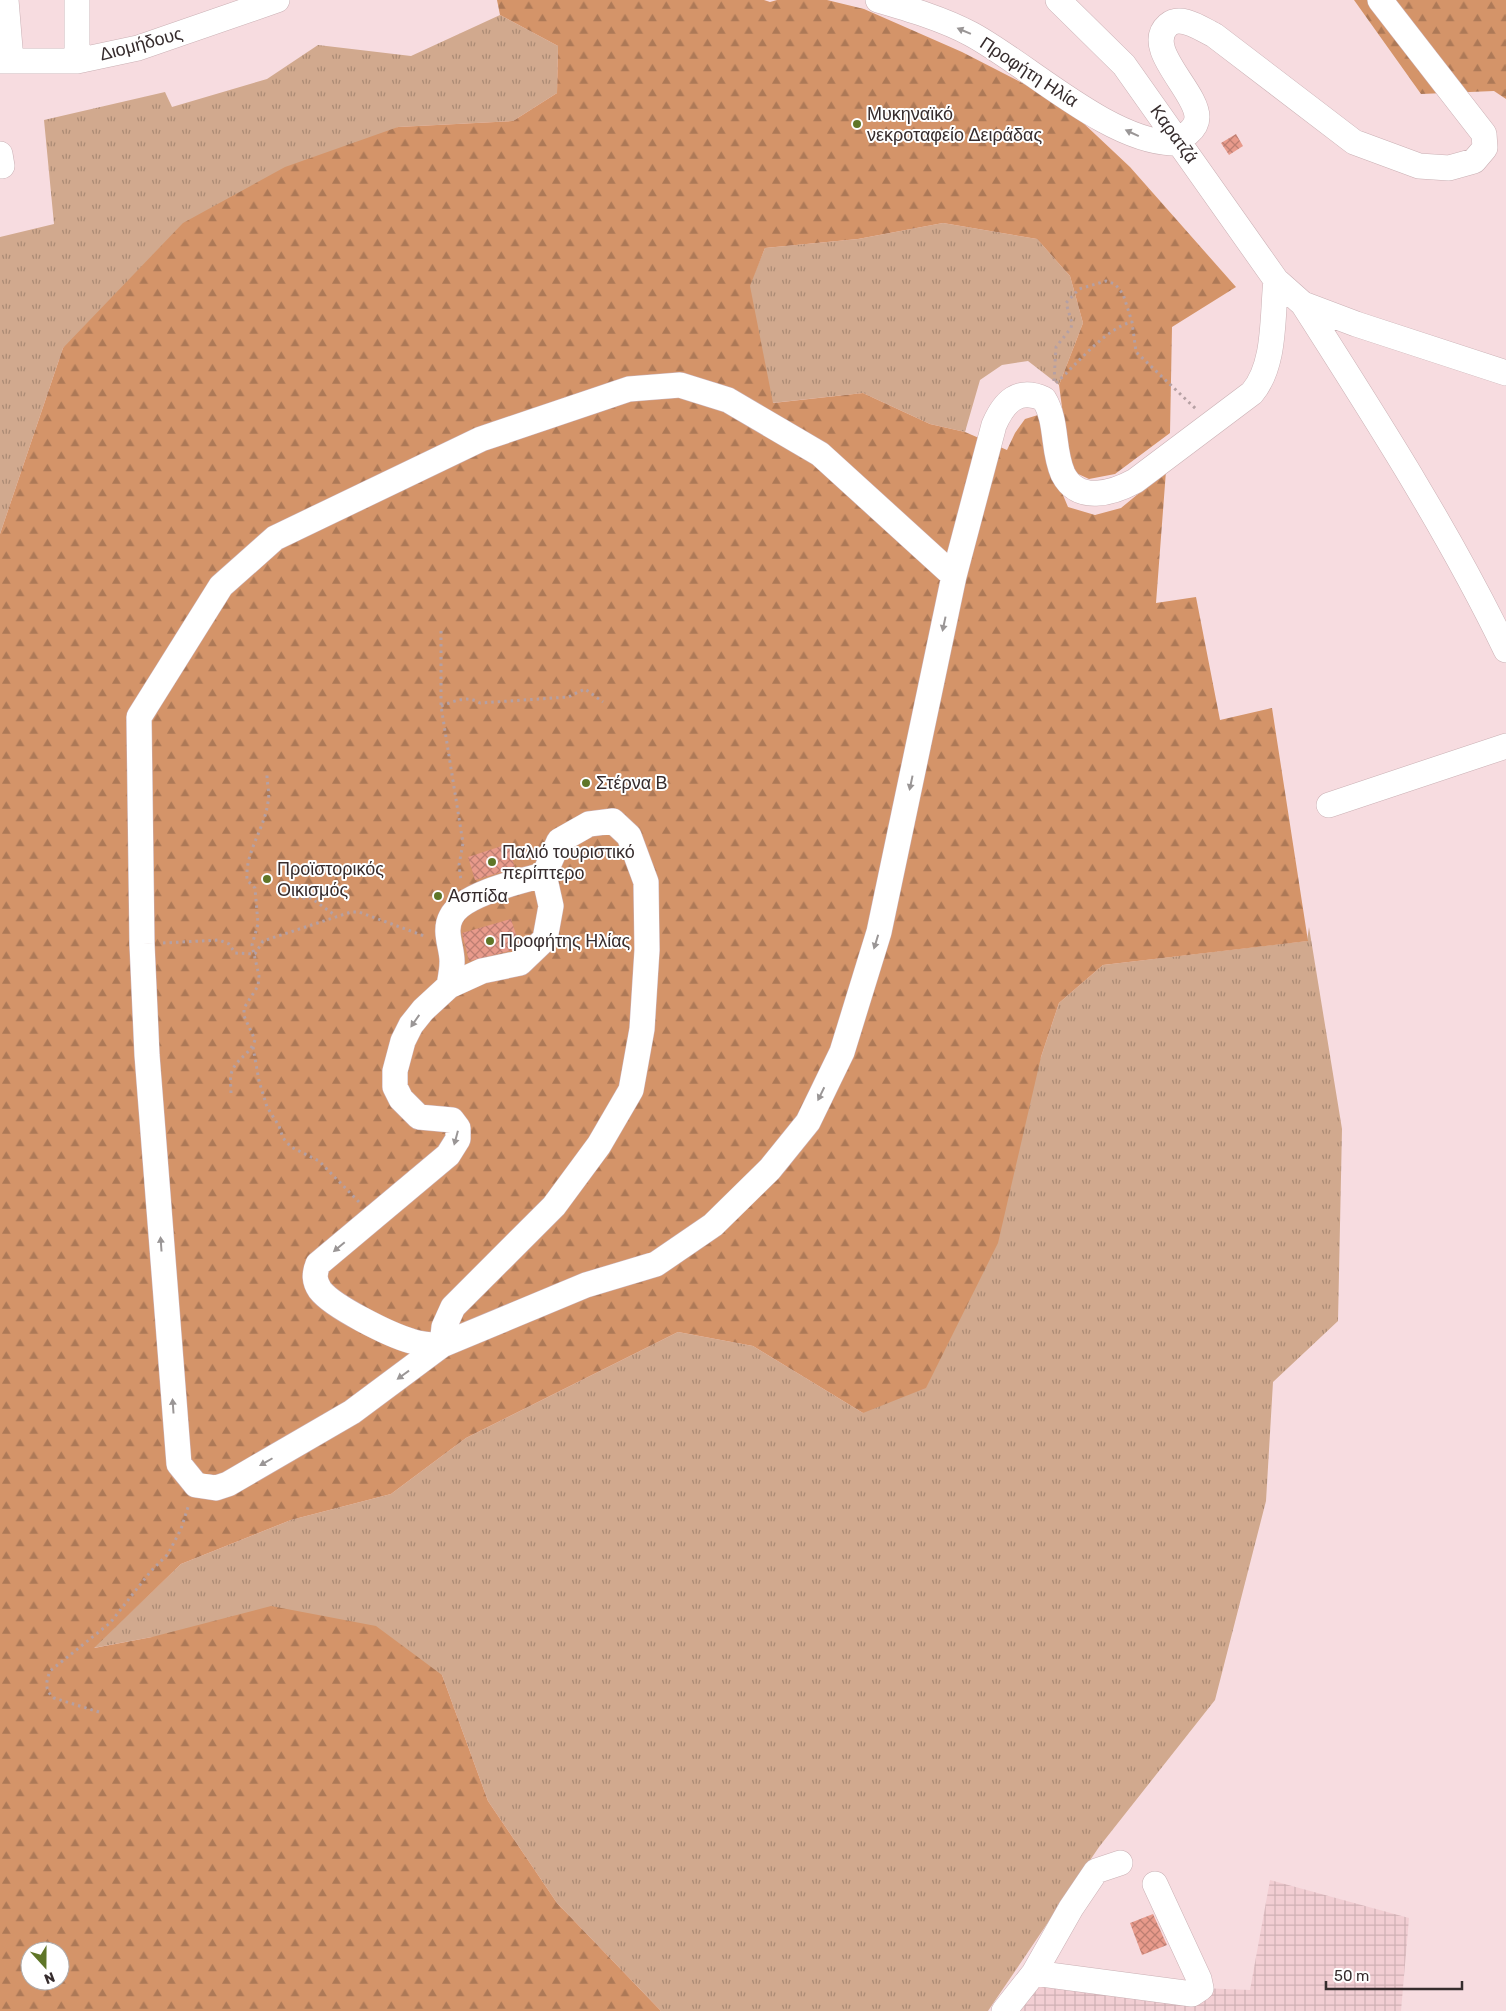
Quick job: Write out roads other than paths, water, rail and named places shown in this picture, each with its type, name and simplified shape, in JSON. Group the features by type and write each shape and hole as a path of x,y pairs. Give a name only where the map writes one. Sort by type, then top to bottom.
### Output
{"street":[{"path":"5,60 6,0"},
{"path":"77,0 77,60"},
{"name":"Διομήδους","path":"5,60 77,60 138,48 234,8 277,0"},
{"name":"Προφήτη Ηλία","path":"878,0 905,8 970,34 1095,116 1144,138 1163,143 1172,143 1179,140"},
{"name":"Καρατζά","path":"1058,0 1124,65 1179,140 1276,280 1304,304"},
{"path":"1179,140 1194,128 1197,119 1196,106 1163,54 1160,42 1165,29 1170,23 1180,22 1191,23 1214,35 1354,142 1419,166 1449,168 1474,161 1485,148 1484,134 1380,0"},
{"path":"954,576 820,454 728,400 680,385 629,389 481,439 275,538 221,586 139,717 142,944 147,1055 177,1453 179,1464 196,1485 216,1488 236,1479 352,1412 442,1345 586,1286 656,1264 713,1225 770,1169 808,1122 842,1052 880,932 954,576 994,425 1000,412 1009,400 1034,394 1044,398 1054,420 1064,474 1079,490 1089,493 1104,493 1120,489 1135,481 1252,393 1267,368 1276,280"},
{"path":"1304,304 1356,324 1506,373"},
{"path":"1304,304 1393,447 1484,604 1506,650"},
{"path":"1329,805 1506,746"},
{"path":"613,821 629,836 646,882 647,950 642,1029 631,1090 599,1144 554,1206 453,1307 444,1326 442,1345 412,1342 369,1323 328,1298 320,1290 315,1280 318,1264 448,1155 458,1139 458,1128 452,1120 419,1117 401,1099 395,1087 395,1071 411,1025 423,1010 449,986 482,971 520,963 545,939 551,906 544,875 559,841 589,824 613,821"},
{"path":"449,986 452,962 448,938 450,917 467,901 503,886 544,875"},
{"path":"1004,2011 1034,1973 1071,1908 1096,1872 1120,1863"},
{"path":"1034,1973 1192,1994 1201,1988 1199,1979 1154,1884"}],"place":[{"name":"Μυκηναϊκό νεκροταφείο Δειράδας","path":"857,124"},
{"name":"Στέρνα Β","path":"586,783"},
{"name":"Παλιό τουριστικό περίπτερο","path":"492,862"},
{"name":"Προϊστορικός Οικισμός","path":"267,879"},
{"name":"Ασπίδα","path":"438,896"},
{"name":"Προφήτης Ηλίας","path":"490,941"}]}
